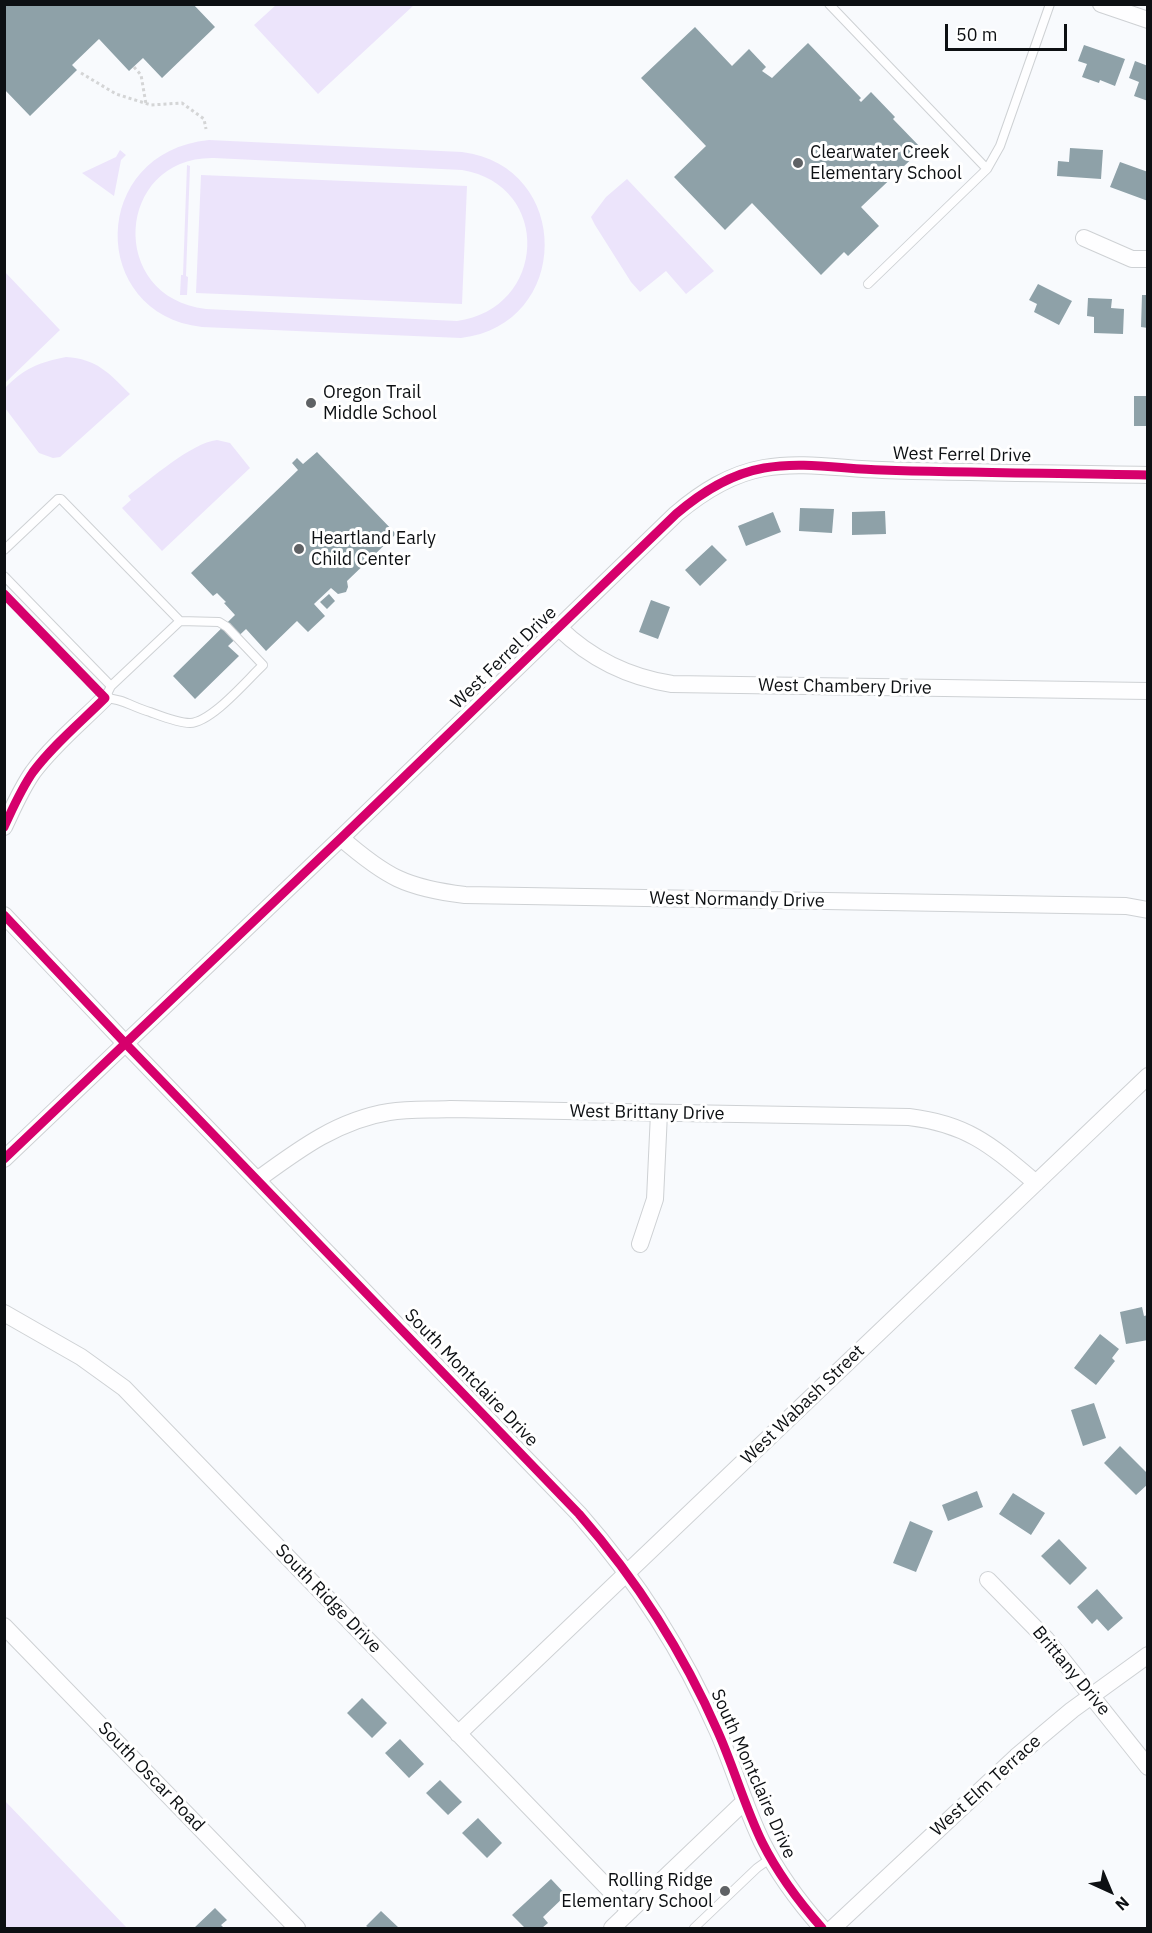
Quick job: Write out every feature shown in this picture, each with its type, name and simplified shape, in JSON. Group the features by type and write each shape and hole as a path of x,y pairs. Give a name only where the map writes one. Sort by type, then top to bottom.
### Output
{"street":[{"path":"1101,4 1148,20"},
{"path":"1084,238 1132,259 1148,259"},
{"name":"West Ferrel Drive","path":"4,1159 697,496 751,471 793,465 882,470 1148,475"},
{"name":"West Chambery Drive","path":"559,628 586,652 601,661 640,678 672,684 1148,691"},
{"path":"4,826 32,773 108,692"},
{"name":"West Normandy Drive","path":"341,838 367,860 397,879 429,890 465,895 1126,906 1148,910"},
{"name":"South Montclaire Drive","path":"4,915 124,1043 579,1514 628,1573 657,1615 683,1660 718,1732 745,1801 771,1858 796,1898 822,1929"},
{"name":"West Wabash Street","path":"458,1734 1148,1076"},
{"name":"West Brittany Drive","path":"257,1180 296,1152 336,1128 388,1112 450,1109 929,1119 954,1126 980,1138 1036,1183"},
{"path":"640,1244 655,1199 659,1113"},
{"name":"South Ridge Drive","path":"4,1313 81,1357 124,1388 630,1911"},
{"name":"Brittany Drive","path":"988,1580 1046,1639 1093,1695 1148,1767"},
{"name":"South Oscar Road","path":"4,1626 297,1929"},
{"name":"West Elm Terrace","path":"833,1929 994,1777 1093,1695 1148,1655"},
{"path":"612,1929 745,1801"}],"lane":[{"path":"829,4 987,169"},
{"path":"868,284 987,169 1000,146 1050,4"},
{"path":"4,550 61,498 180,621 219,622 227,627 263,665 202,720 189,723 147,711 108,692 4,576"},
{"path":"108,692 180,621"},
{"path":"694,1929 757,1868 771,1858"}],"path":[{"path":"134,67 141,75 146,104"},
{"path":"81,73 116,94 146,104 182,104 204,119 206,129"}],"shaded area":[{"path":"276,5 414,5 318,94 254,25"},
{"path":"209,140 462,152 498,163 524,185 540,214 545,245 539,277 524,305 497,327 461,338 202,327 165,316 138,294 122,265 118,233 124,201 141,172 170,151","holes":["214,158 462,170 492,180 512,198 524,221 527,247 522,272 509,294 487,312 457,321 206,309 174,299 151,280 139,255 136,228 142,202 157,179 181,163"]},
{"path":"120,150 126,155 121,160 114,196 82,173 116,157"},
{"path":"187,165 190,166 186,276 188,277 187,295 180,295 181,275 183,275"},
{"path":"201,175 467,186 462,304 196,293"},
{"path":"627,179 714,271 686,294 666,271 640,292 631,282 595,225 591,217 606,197"},
{"path":"5,272 60,330 5,383"},
{"path":"66,357 77,358 102,368 130,394 60,457 53,458 39,453 5,408 5,388 19,375 33,367"},
{"path":"217,440 230,443 250,468 162,551 122,508 131,500 128,496 171,463 195,448"},
{"path":"5,1801 127,1928 5,1928"}],"building":[{"path":"4,4 193,4 215,27 162,78 143,58 129,71 99,39 72,65 77,70 30,116 4,89"},
{"name":"Clearwater Creek Elementary School","path":"695,27 732,66 749,49 766,67 762,71 772,78 808,43 861,98 859,100 861,102 871,92 922,149 861,207 879,226 848,256 844,252 821,275 752,203 725,230 674,177 706,146 641,78"},
{"path":"1084,45 1125,59 1115,86 1100,80 1099,83 1082,77 1087,64 1078,61"},
{"path":"1135,61 1148,66 1148,101 1134,96 1139,82 1129,78"},
{"path":"1070,148 1103,150 1101,179 1057,176 1058,161 1069,162"},
{"path":"1120,162 1148,172 1148,201 1110,187"},
{"path":"1038,284 1072,301 1059,325 1034,312 1037,304 1029,300"},
{"path":"1142,295 1148,295 1148,328 1141,327"},
{"path":"1088,298 1112,299 1111,308 1124,309 1123,334 1094,333 1094,317 1087,316"},
{"path":"1134,396 1148,396 1148,426 1134,426"},
{"name":"Heartland Early Child Center","path":"317,452 396,534 347,581 346,592 338,594 331,588 314,604 325,616 308,632 297,621 266,651 246,629 228,646 239,656 195,699 173,676 235,615 217,593 213,596 191,573 298,470 292,463 297,458 303,464"},
{"path":"800,508 834,509 832,533 799,531"},
{"path":"885,511 886,534 852,535 852,512"},
{"path":"773,512 781,532 746,546 738,526"},
{"path":"712,545 727,560 700,586 685,570"},
{"path":"329,594 335,601 327,609 320,602"},
{"path":"651,600 670,607 658,639 639,632"},
{"path":"1142,1307 1144,1316 1148,1315 1148,1340 1126,1344 1120,1312"},
{"path":"1100,1334 1119,1349 1112,1358 1115,1361 1096,1385 1074,1368"},
{"path":"1094,1403 1106,1438 1083,1446 1071,1410"},
{"path":"1120,1446 1148,1474 1148,1484 1136,1495 1104,1463"},
{"path":"977,1491 983,1507 948,1521 942,1505"},
{"path":"1013,1493 1045,1513 1031,1535 999,1514"},
{"path":"910,1521 933,1531 916,1572 893,1563"},
{"path":"1059,1539 1087,1568 1070,1585 1041,1556"},
{"path":"1097,1589 1123,1618 1108,1631 1097,1619 1092,1624 1077,1607"},
{"path":"362,1698 387,1723 372,1738 347,1713"},
{"path":"400,1739 424,1764 409,1778 385,1753"},
{"path":"440,1780 462,1802 448,1815 426,1793"},
{"path":"478,1818 502,1843 487,1858 462,1833"},
{"path":"551,1879 566,1895 543,1917 548,1923 542,1928 525,1928 512,1915"},
{"path":"215,1908 227,1920 221,1925 224,1928 194,1928"},
{"path":"381,1911 399,1928 369,1928 366,1926"}],"cycle path":[{"path":"4,1159 676,514 706,491 728,479 752,471 793,465 915,471 1148,475"},
{"path":"4,594 105,698 58,743 33,772 4,827"},
{"path":"4,915 579,1514 600,1539 639,1590 690,1673 718,1732 762,1842 789,1887 822,1928"}],"place":[{"name":"Clearwater Creek Elementary School","path":"798,163"},
{"name":"Oregon Trail Middle School","path":"311,403"},
{"name":"Heartland Early Child Center","path":"299,549"},
{"name":"Rolling Ridge Elementary School","path":"725,1891"}]}
